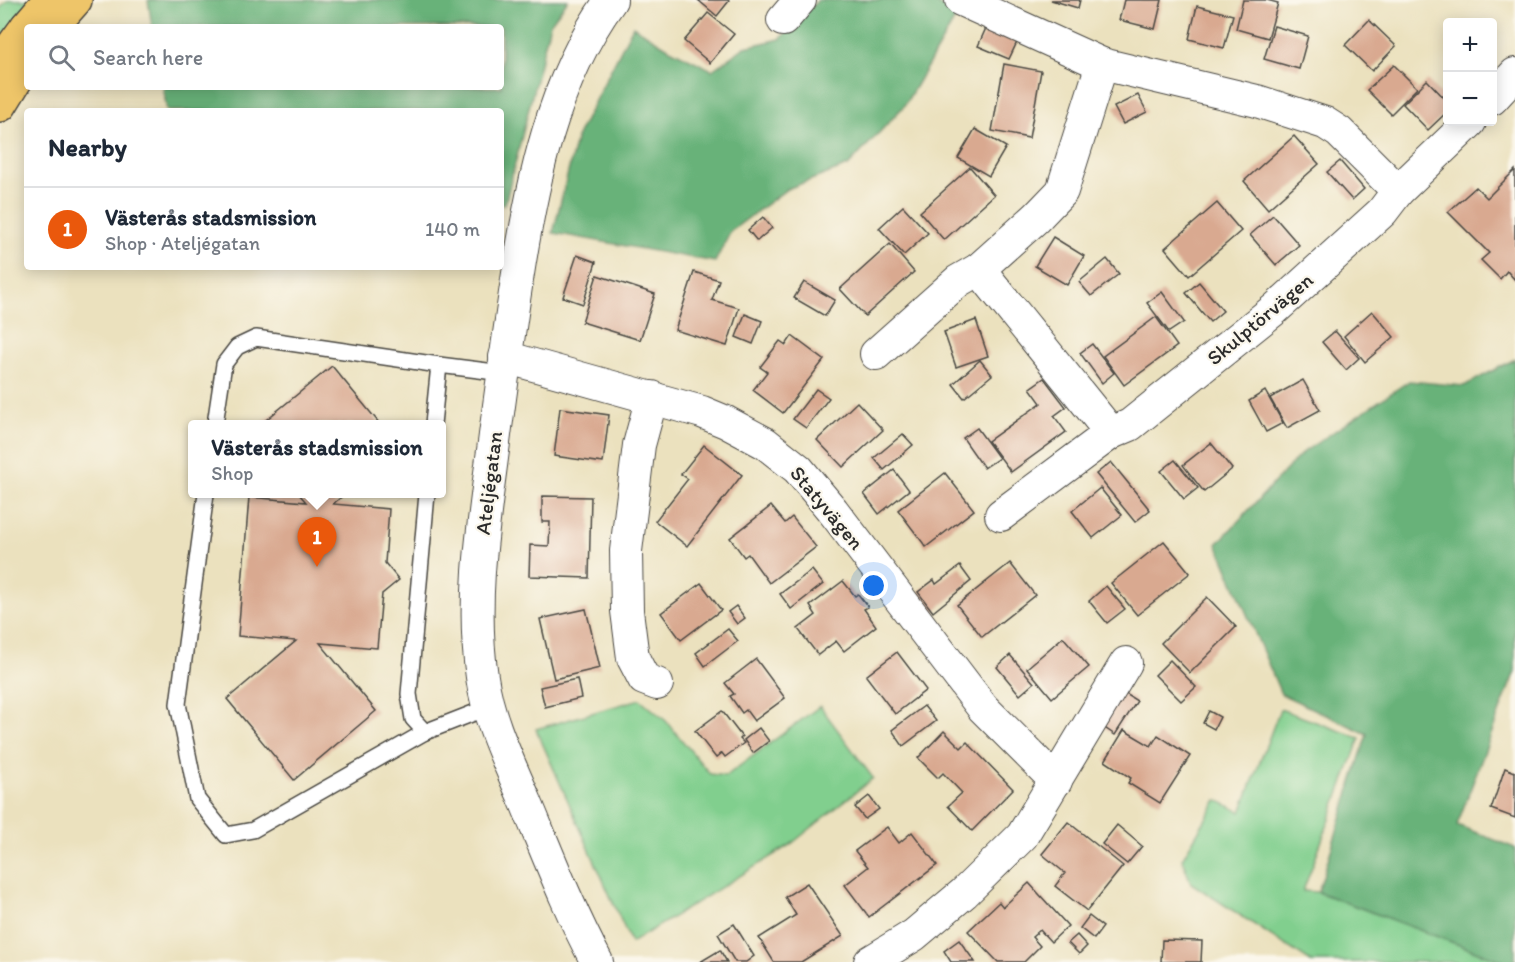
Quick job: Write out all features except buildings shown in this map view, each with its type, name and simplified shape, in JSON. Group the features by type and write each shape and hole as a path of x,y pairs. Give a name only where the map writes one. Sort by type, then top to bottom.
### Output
{"main road":[{"path":"30,24 50,0"},
{"path":"54,24 75,0"},
{"path":"0,64 24,31"},
{"path":"0,105 24,66"}],"street":[{"name":"Ateljégatan","path":"597,962 576,923 493,724 482,676 478,610 479,563 504,365 528,209 545,145 566,82 597,20 611,0"},
{"path":"974,3 1102,64 1257,100 1325,123 1339,132 1398,191"},
{"path":"876,354 958,281 979,269 1036,218 1062,191 1102,64"},
{"path":"1497,94 1515,74"},
{"name":"Skulptörvägen","path":"1001,516 1111,433 1130,425 1275,309 1382,212 1398,191 1466,126"},
{"path":"979,269 1111,433"},
{"name":"Statyvägen","path":"504,365 652,397 702,412 765,443 798,469 833,511 983,708 1056,781"},
{"path":"652,397 639,445 626,551 626,599 633,658 644,679 657,684"},
{"path":"870,962 914,935 964,893 1022,836 1126,663"}],"lane":[{"path":"217,420 224,364 237,347 256,338 439,364 504,365"},
{"path":"433,420 439,364"},
{"path":"205,498 178,704 197,799 226,834 253,830 425,732 489,707"},
{"path":"425,732 413,719 409,694 427,498"}],"green space":[{"path":"8,0 33,0 0,41 0,8"},
{"path":"148,0 568,0 550,24 504,204 504,108 166,108 164,90 504,90 504,24 152,24"},
{"path":"818,0 930,0 958,14 904,106 848,166 787,189 731,231 715,262 553,233 577,136 633,26 670,49 712,70 745,47 780,39"},
{"path":"1515,359 1515,671 1457,825 1515,848 1515,962 1505,962 1318,892 1367,734 1281,694 1217,544 1302,453 1409,381 1464,386"},
{"path":"640,699 666,721 710,774 726,776 820,706 873,778 790,845 631,943 536,729"},
{"path":"1280,709 1360,738 1303,891 1318,892 1505,962 1311,962 1191,883 1182,859 1217,800 1241,812"}],"place":[{"name":"Västerås stadsmission","path":"317,567"}]}
